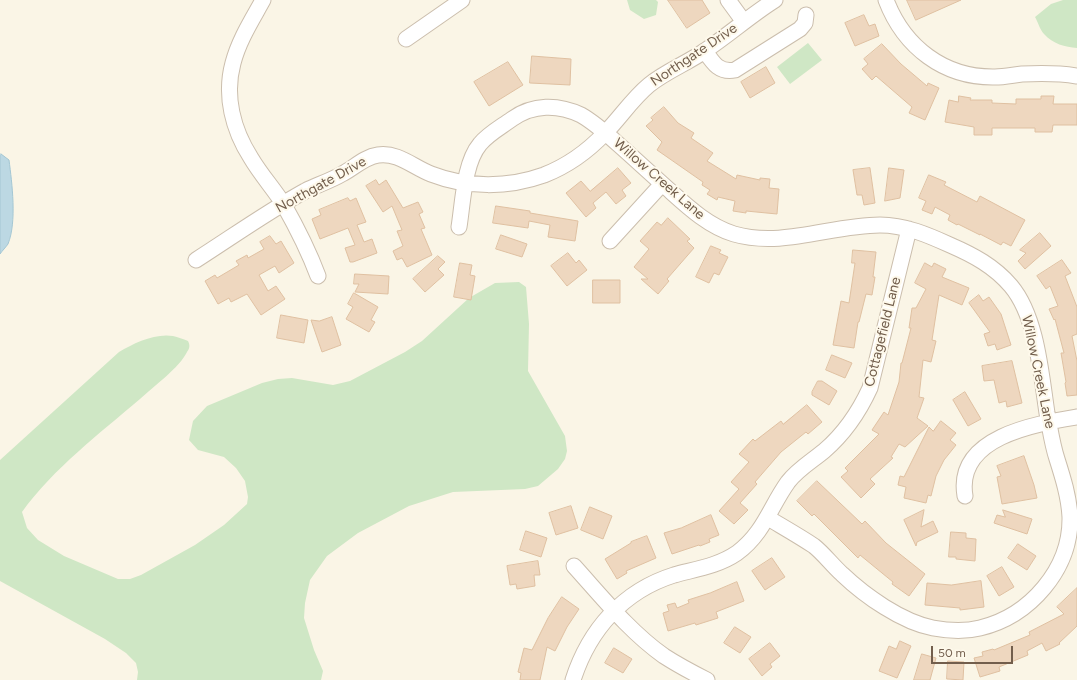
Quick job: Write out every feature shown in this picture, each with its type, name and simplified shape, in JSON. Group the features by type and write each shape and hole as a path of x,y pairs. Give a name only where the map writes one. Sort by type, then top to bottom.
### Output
{"street":[{"path":"263,0 240,43 233,63 230,81 230,106 235,126 242,144 283,205 308,252 318,276"},
{"path":"406,39 462,0"},
{"path":"728,0 744,22"},
{"name":"Northgate Drive","path":"196,260 305,191 347,172 369,158 378,155 399,157 430,174 480,185 496,185 528,180 545,175 577,158 591,147 606,133 640,93 649,85 705,50 775,0"},
{"path":"886,0 896,22 913,44 932,59 946,67 970,74 994,77 1042,73 1077,76"},
{"path":"705,50 714,63 721,69 728,71 735,70 800,29 805,22 806,15"},
{"name":"Willow Creek Lane","path":"459,227 472,157 482,141 518,115 539,107 550,107 566,110 580,115 606,133 694,212 706,221 722,229 751,238 783,237 865,226 895,226 909,229 947,244 986,263 1007,282 1016,292 1024,305 1033,333 1053,446 1066,487 1073,530 1056,570 1048,583 1025,606 1012,615 981,628 964,631 929,628 915,623 887,608 852,583 813,546 768,518"},
{"path":"610,241 662,184"},
{"name":"Cottagefield Lane","path":"574,680 578,667 591,639 614,610 642,590 658,582 673,576 709,566 737,553 758,532 768,518 788,482 797,472 823,452 840,436 855,417 870,388 909,229"},
{"path":"965,496 963,487 966,471 971,462 980,452 1002,437 1024,428 1077,417"},
{"path":"574,566 638,634 664,656 707,680"}],"green space":[{"path":"627,0 656,0 658,2 656,15 644,19 630,10"},
{"path":"1063,0 1077,0 1077,48 1055,43 1043,32 1035,17 1051,4"},
{"path":"808,43 822,60 790,84 777,67"},
{"path":"519,282 526,287 529,324 528,371 565,436 567,451 565,459 558,469 538,486 525,489 453,492 409,506 358,533 327,556 310,580 305,603 304,618 314,650 323,671 321,680 137,680 138,672 136,663 126,653 105,639 0,581 0,460 119,352 138,342 152,337 166,335 175,336 188,341 189,345 189,349 179,364 63,466 48,481 22,512 27,528 38,540 64,556 118,579 130,579 141,575 195,545 224,525 247,504 248,497 245,481 236,468 224,457 198,450 189,440 193,421 207,406 262,383 278,379 292,378 333,385 350,381 405,352 422,341 469,298 495,283"}],"water":[{"path":"1,154 9,160 13,214 11,235 8,244 0,254 0,155"}],"building":[{"path":"668,0 702,0 710,13 687,28"},
{"path":"907,0 961,0 916,20"},
{"path":"864,15 869,26 875,24 879,36 855,46 845,23"},
{"path":"882,44 901,64 927,86 928,83 939,88 925,120 909,113 912,107 876,76 872,80 862,69 868,64 864,59"},
{"path":"532,56 571,59 570,85 530,83"},
{"path":"508,62 523,85 489,106 474,82"},
{"path":"766,67 775,83 750,98 741,82"},
{"path":"959,96 971,98 970,100 992,100 992,103 1016,104 1016,99 1041,99 1041,96 1054,96 1053,104 1077,104 1077,125 1053,125 1052,132 1035,132 1035,128 992,128 992,135 974,135 974,127 945,122 949,100 958,102"},
{"path":"664,107 678,123 694,133 691,138 713,153 707,161 736,179 737,175 760,180 760,178 770,179 769,188 779,189 777,214 733,211 735,201 718,197 717,200 707,194 710,190 702,185 703,182 657,150 662,142 646,126 653,120 651,118"},
{"path":"618,168 631,183 622,190 626,196 616,204 606,192 593,203 596,208 586,217 566,193 581,181 590,191"},
{"path":"870,168 875,203 864,205 862,195 857,195 853,170"},
{"path":"889,168 904,170 900,198 885,201"},
{"path":"929,175 946,182 944,185 977,202 980,196 1025,220 1011,246 1003,242 1001,245 958,224 957,225 948,220 950,215 935,207 932,214 922,210 926,201 919,198"},
{"path":"376,180 379,185 386,180 403,208 418,202 423,212 419,214 425,228 421,229 432,255 407,267 402,258 397,260 393,251 403,246 397,231 402,230 392,206 383,212 366,186"},
{"path":"348,198 350,201 356,198 366,222 357,225 364,242 372,239 377,253 353,262 350,262 345,248 355,245 348,228 320,239 312,219 321,215 319,210"},
{"path":"496,206 578,221 575,241 548,237 550,225 529,221 528,228 493,223"},
{"path":"668,218 690,239 687,241 694,248 667,279 669,281 658,294 641,279 648,279 634,267 649,249 640,241 657,222 661,225"},
{"path":"1040,233 1051,246 1025,269 1018,261 1026,253 1020,250"},
{"path":"501,235 527,244 522,257 496,249"},
{"path":"270,236 276,244 281,241 294,263 279,273 275,266 259,275 268,291 276,286 285,299 261,315 247,294 231,302 229,298 218,304 205,281 215,275 217,278 239,265 236,261 247,255 248,258 264,249 260,242"},
{"path":"711,246 721,250 719,253 728,257 719,275 714,273 709,283 696,277"},
{"path":"853,250 876,252 873,277 875,277 872,295 866,294 858,322 854,348 833,345 841,301 849,303 855,263 852,263"},
{"path":"568,253 576,263 579,260 587,270 567,286 551,266"},
{"path":"438,256 445,262 438,269 444,275 425,292 413,279"},
{"path":"1062,260 1071,273 1065,276 1077,307 1077,334 1072,336 1077,361 1077,395 1067,396 1061,353 1064,353 1055,319 1054,320 1049,309 1058,306 1050,286 1046,289 1037,276"},
{"path":"460,263 472,265 470,275 475,276 471,300 454,297"},
{"path":"925,263 932,267 934,263 946,269 942,277 969,288 962,305 939,295 932,340 936,341 931,362 923,360 919,397 924,398 917,418 928,426 905,447 899,444 891,457 893,458 870,479 875,484 861,498 841,477 848,471 845,468 879,434 872,430 884,412 888,415 899,382 901,363 911,328 909,328 912,308 916,308 926,289 915,283"},
{"path":"355,274 389,276 388,294 355,292 359,284 354,284"},
{"path":"593,280 620,280 620,303 593,303"},
{"path":"354,293 378,307 371,320 375,322 369,332 346,319 353,307 348,304"},
{"path":"979,295 983,301 989,297 1001,314 1011,345 997,350 995,344 988,346 984,334 990,332 969,303"},
{"path":"281,315 308,320 304,343 277,338"},
{"path":"332,317 341,345 322,352 311,320 319,321"},
{"path":"832,355 852,363 845,378 826,370"},
{"path":"1012,361 1022,403 1007,407 1006,401 999,403 994,380 984,381 982,366"},
{"path":"818,381 822,381 837,391 829,405 812,395"},
{"path":"965,392 981,419 968,426 953,400"},
{"path":"807,405 822,422 808,434 806,432 781,452 755,482 757,484 740,503 748,510 734,524 719,511 739,489 731,482 749,462 739,454 753,439 755,441 781,421 783,424"},
{"path":"941,421 956,433 950,440 956,445 944,460 936,476 931,496 928,495 926,503 904,498 906,487 898,485 900,476 904,477 929,427 933,431"},
{"path":"1024,456 1037,498 1002,504 997,477 1001,476 997,466"},
{"path":"817,481 862,524 865,521 886,543 925,574 909,596 892,584 893,582 860,555 858,558 814,514 812,516 797,501"},
{"path":"571,506 578,528 556,535 549,513"},
{"path":"590,507 612,516 603,539 581,530"},
{"path":"924,510 921,527 933,521 938,532 917,542 916,546 904,520"},
{"path":"1003,510 1032,519 1027,534 994,523 997,515 1005,517"},
{"path":"711,515 719,535 709,539 710,542 672,554 664,533 681,528"},
{"path":"526,531 547,538 541,557 520,550"},
{"path":"951,532 966,533 966,538 976,539 975,561 949,557"},
{"path":"647,536 656,558 626,571 627,573 617,579 605,559 631,542"},
{"path":"1018,544 1036,556 1027,570 1008,558"},
{"path":"772,558 785,577 765,590 752,571"},
{"path":"538,561 540,575 534,575 535,586 517,589 516,584 510,585 507,566"},
{"path":"1002,567 1014,587 999,596 987,576"},
{"path":"981,581 984,607 960,610 960,608 925,605 927,583 951,585"},
{"path":"737,582 744,601 716,612 718,618 696,625 695,623 668,631 663,613 669,611 667,605 675,603 677,608 689,603 688,600"},
{"path":"1077,588 1077,626 1059,643 1060,644 1046,651 1042,643 1027,651 1028,655 999,667 1000,671 980,677 974,658 983,656 982,652 994,650 1030,635 1029,632 1064,614 1057,607"},
{"path":"562,597 579,609 567,627 555,651 547,647 540,680 520,680 521,673 518,672 524,648 532,650 548,618"},
{"path":"735,627 751,637 740,653 724,643"},
{"path":"900,641 911,646 897,678 879,671 889,646 896,649"},
{"path":"770,643 780,656 770,664 772,667 762,676 749,659"},
{"path":"614,648 632,659 623,673 605,663"},
{"path":"922,654 936,658 930,680 914,680"},
{"path":"948,661 964,662 963,680 947,679"}]}
